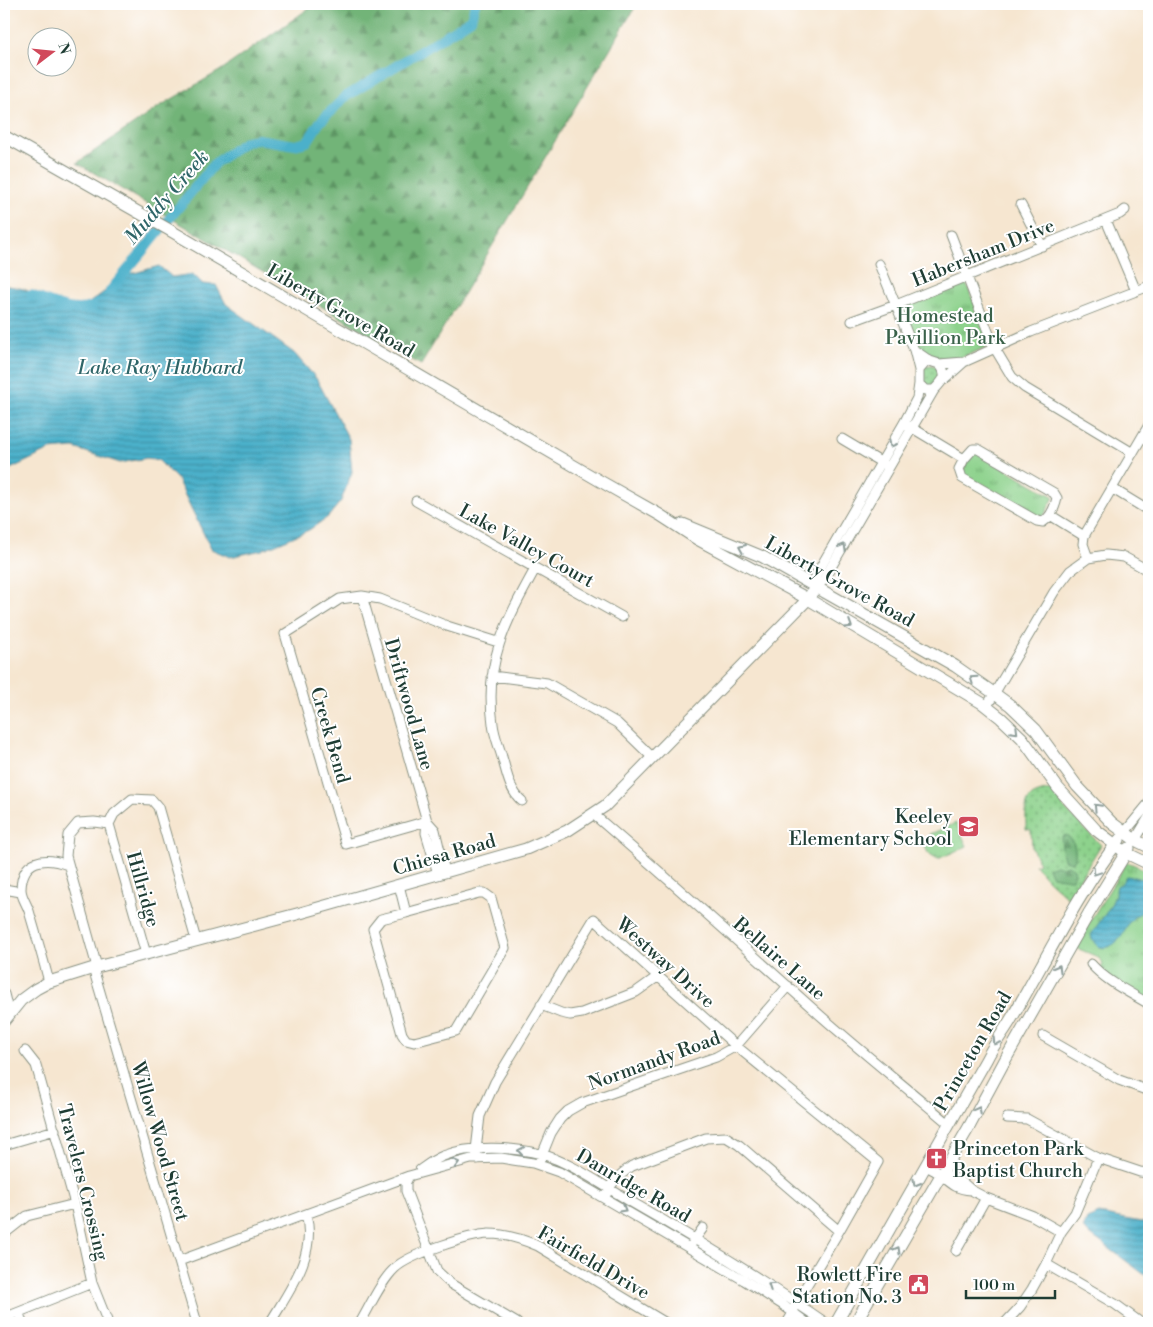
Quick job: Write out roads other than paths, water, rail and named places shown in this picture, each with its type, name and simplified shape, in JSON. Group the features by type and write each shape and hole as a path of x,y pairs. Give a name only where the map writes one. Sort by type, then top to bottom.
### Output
{"main road":[{"name":"Liberty Grove Road","path":"4,136 600,482 660,514 763,557 955,666 1010,705 1036,730 1077,786 1112,823 1135,840 1149,847"},
{"name":"Liberty Grove Road","path":"660,514 697,539 808,599 987,706 1022,738 1058,788 1096,830 1126,853 1149,864"},
{"name":"Chiesa Road","path":"7,1017 21,1000 49,982 442,873 544,842 567,831 605,806 808,599 816,586"},
{"name":"Princeton Road","path":"836,1323 1063,925 1095,873 1125,832"},
{"name":"Princeton Road","path":"855,1323 969,1127 1025,1024 1088,915 1135,840"},
{"path":"1010,1020 1025,1024"},
{"path":"869,1265 883,1274"}],"street":[{"path":"1022,206 1042,246"},
{"name":"Habersham Drive","path":"852,321 896,306 1106,220 1125,210"},
{"path":"1106,220 1136,291"},
{"path":"951,235 994,347 1012,377 1024,388 1133,453"},
{"path":"879,264 914,350 919,370 917,398 908,425"},
{"path":"816,586 816,575 908,425 934,390 944,380 964,362 994,347 1149,286"},
{"path":"914,350 930,361 939,364 964,362"},
{"path":"919,370 925,363 930,361"},
{"path":"939,364 944,372 944,380"},
{"path":"919,384 926,390 934,390"},
{"path":"908,425 964,459"},
{"path":"1088,558 1084,536 1149,425"},
{"path":"842,439 885,464"},
{"path":"973,448 978,449 1054,493 1057,498 1056,505 1043,522 1037,521 962,478 959,469 964,459 973,448"},
{"path":"1113,489 1149,511"},
{"name":"Lake Valley Court","path":"416,501 622,617"},
{"path":"1050,515 1084,536"},
{"path":"987,706 1058,586 1070,571 1088,558 1106,555 1124,557 1149,570"},
{"path":"522,801 511,788 493,725 490,691 498,642 535,568"},
{"path":"362,596 380,599 447,626 498,642"},
{"name":"Creek Bend","path":"362,596 340,599 285,634 346,844 427,821"},
{"name":"Driftwood Lane","path":"362,596 427,821 426,833 442,873"},
{"path":"492,676 548,683 617,723 652,757"},
{"path":"109,824 114,814 132,799 152,800 158,807 196,940"},
{"name":"Princeton Road","path":"1125,832 1149,803"},
{"name":"Bellaire Lane","path":"593,814 688,896 710,918 822,1017 950,1124"},
{"name":"Princeton Road","path":"1135,840 1149,817"},
{"name":"Willow Wood Street","path":"109,824 94,822 78,823 68,834 66,856 95,968 197,1323"},
{"name":"Hillridge","path":"109,824 146,954"},
{"path":"49,982 28,908 21,892 23,877 27,869 37,861 46,860 68,865"},
{"path":"399,884 406,913"},
{"path":"4,889 21,892"},
{"path":"484,893 491,898 505,948 456,1031 414,1042 406,1040 402,1034 373,929 381,919 406,913 484,893"},
{"name":"Westway Drive","path":"477,1154 480,1116 495,1082 594,919 736,1046 878,1162 840,1231"},
{"path":"1091,964 1099,974 1109,981 1149,1004"},
{"path":"541,1006 570,1015 582,1013 636,992 657,976"},
{"name":"Normandy Road","path":"539,1165 551,1133 568,1111 582,1104 716,1056 736,1046 788,986"},
{"path":"4,994 7,1017"},
{"path":"1043,1036 1119,1080 1149,1091"},
{"name":"Travelers Crossing","path":"24,1051 36,1065 75,1204 92,1283 108,1323"},
{"path":"1007,1118 1026,1119 1098,1158 1140,1172 1149,1173"},
{"path":"4,1145 55,1130"},
{"path":"604,1198 623,1172 632,1166 706,1138 726,1137 739,1145 840,1231 796,1303 787,1323"},
{"name":"Danridge Road","path":"179,1261 409,1176 477,1154 507,1148 542,1154 578,1171 695,1239 770,1285 826,1323"},
{"name":"Danridge Road","path":"477,1154 539,1165 559,1172 783,1305 807,1323"},
{"path":"1005,1323 1020,1307 1046,1264 1061,1232 1075,1213 1098,1158"},
{"path":"926,1166 941,1174 948,1182 962,1189 971,1190 986,1198 1033,1216 1061,1232"},
{"path":"409,1176 406,1182 406,1191 437,1271 444,1279 517,1323"},
{"path":"956,1250 986,1198"},
{"path":"4,1234 27,1216 75,1204"},
{"path":"270,1323 302,1269 310,1242 310,1227 306,1214"},
{"path":"689,1248 703,1228"},
{"name":"Fairfield Drive","path":"363,1322 385,1280 405,1260 429,1250 489,1234 520,1238 538,1246 666,1323"},
{"path":"1046,1264 1115,1304 1141,1323"},
{"path":"4,1318 92,1283"},
{"path":"19,1313 22,1323"}],"water":[{"name":"Lake Ray Hubbard","path":"159,266 172,277 193,274 203,284 216,285 226,304 294,353 316,378 349,439 352,472 341,501 328,517 309,530 262,550 230,557 211,549 177,479 158,460 147,458 120,463 74,448 50,450 4,472 4,285 24,289 66,311 78,311 127,275"},
{"path":"1126,876 1149,881 1149,910 1140,913 1132,919 1117,941 1109,947 1100,947 1093,941 1091,935 1110,906 1117,886 1121,884"},
{"path":"1099,1214 1141,1222 1149,1221 1149,1278 1083,1229 1087,1219"}],"waterway":[{"name":"Muddy Creek","path":"110,291 215,163 246,141 258,139 295,145 307,142 320,122 345,97 471,19 475,4"},
{"name":"Muddy Creek","path":"31,295 70,308 78,309 93,306"}],"place":[{"name":"Keeley Elementary School","path":"968,827"},
{"name":"Princeton Park Baptist Church","path":"937,1159"},
{"name":"Rowlett Fire Station No. 3","path":"918,1285"}],"park label":[{"name":"Homestead Pavillion Park","path":"945,326"}]}
